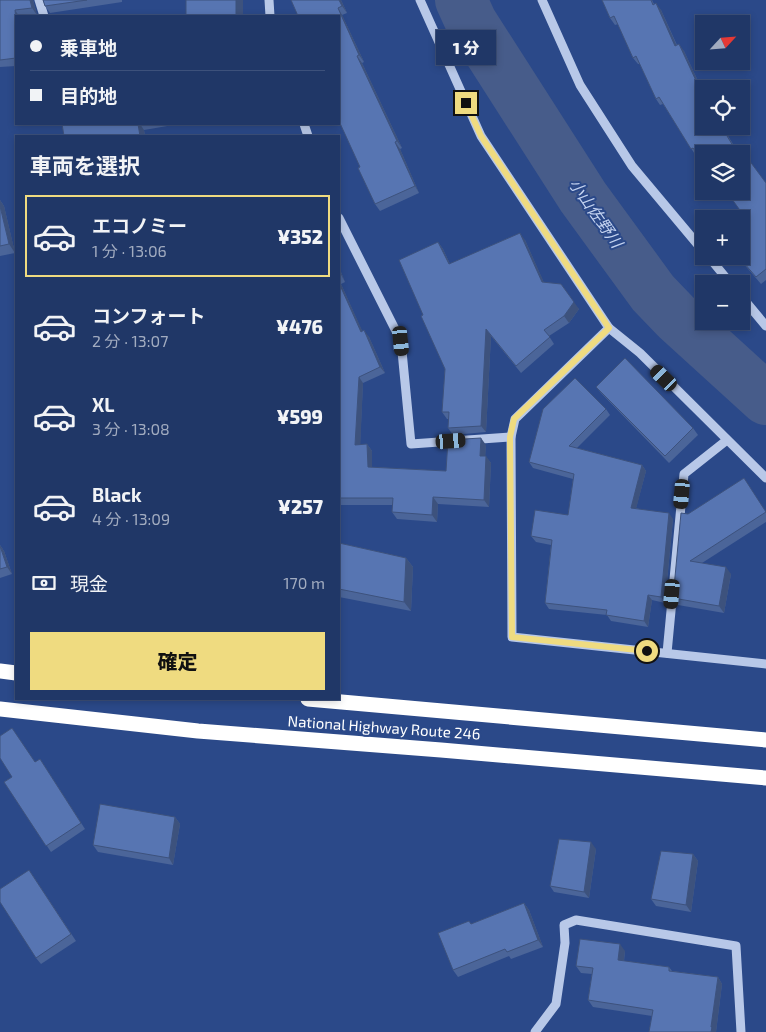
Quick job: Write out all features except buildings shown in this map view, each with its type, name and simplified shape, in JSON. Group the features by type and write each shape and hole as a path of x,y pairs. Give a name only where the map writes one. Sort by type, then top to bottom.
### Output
{"highway":[{"path":"0,671 15,672"},
{"name":"National Highway Route 246","path":"319,700 766,740"},
{"name":"National Highway Route 246","path":"0,709 198,731 766,778"}],"street":[{"path":"39,0 44,15"},
{"path":"269,0 270,15"},
{"path":"420,0 481,136 609,328 640,353 766,478"},
{"path":"542,0 580,85 627,158 695,241"},
{"path":"340,220 401,341 411,444 510,437"},
{"path":"715,265 724,275"},
{"path":"750,307 766,326"},
{"path":"609,328 514,419 510,437 512,637 766,664"},
{"path":"667,653 684,474 727,440"},
{"path":"535,1032 556,1004 564,943 564,925 576,920 736,946 741,1032"}],"waterway":[{"name":"小山佐野川","path":"461,0 471,22 583,197 653,293 677,318 766,399"}],"route":[{"path":"466,103 481,136 609,328 514,419 510,437 512,637 647,651"}]}
